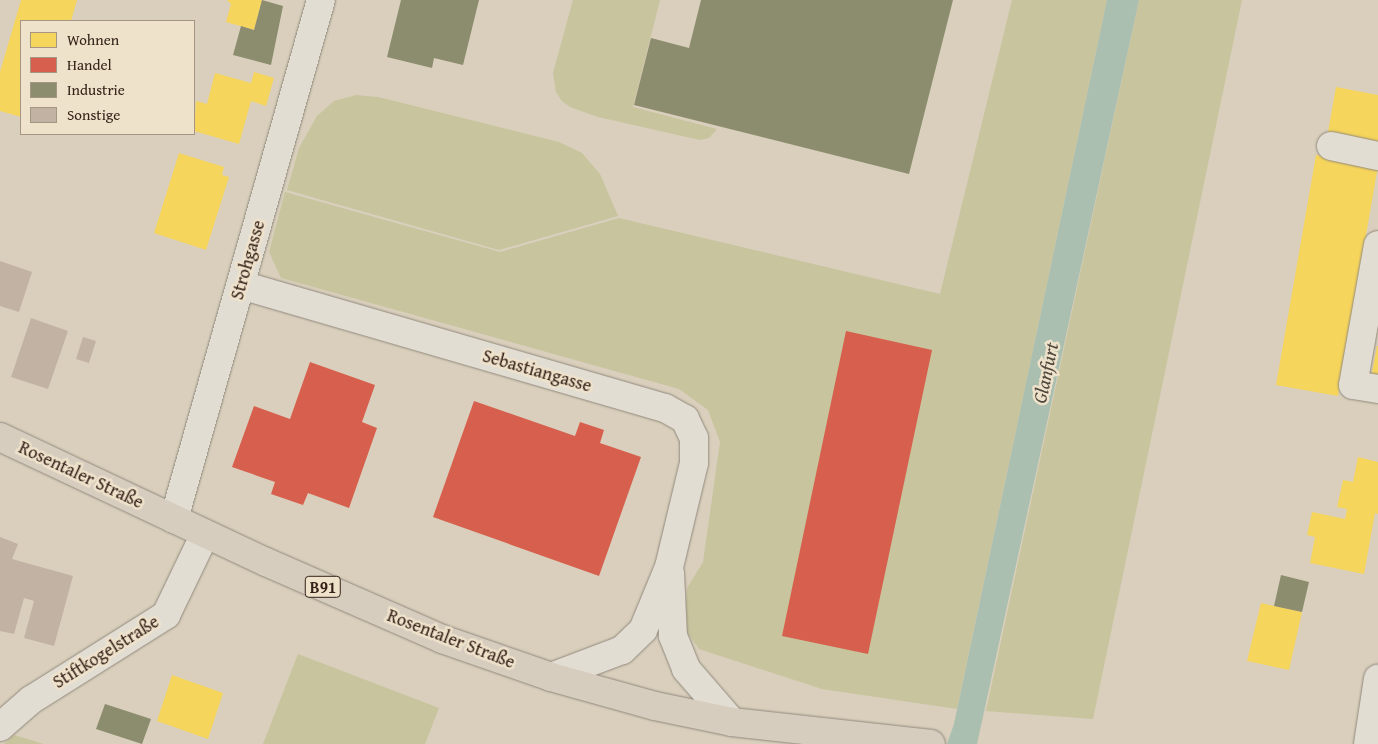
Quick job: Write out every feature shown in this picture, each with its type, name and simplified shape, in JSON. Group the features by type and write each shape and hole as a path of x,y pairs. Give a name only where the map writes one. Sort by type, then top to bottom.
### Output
{"main road":[{"name":"Rosentaler Straße","path":"0,437 205,534 442,639 551,677 655,706 732,722 887,742 931,744"}],"street":[{"name":"Strohgasse","path":"174,519 321,0"},
{"path":"1331,146 1378,156"},
{"path":"1378,245 1353,385 1378,389"},
{"name":"Sebastiangasse","path":"241,285 665,408 685,420 694,438 694,463 669,567 643,630 622,650 551,677"},
{"name":"Stiftkogelstraße","path":"0,728 31,700 166,615 205,534"},
{"name":"Sebastiangasse","path":"669,567 674,636 686,670 732,722"},
{"path":"1368,744 1378,680"}],"shaded area":[{"path":"573,0 660,0 633,107 717,129 709,138 700,140 598,117 570,107 562,101 556,92 553,73"},
{"path":"1012,0 1107,0 957,709 822,689 699,649 684,628 687,588 703,562 720,442 708,410 679,389 281,278 269,252 285,192 500,252 619,218 940,294"},
{"path":"1139,0 1242,0 1093,719 986,711"},
{"path":"356,95 378,97 559,142 582,153 600,174 618,216 499,250 287,190 299,148 317,116 334,101"},
{"path":"298,654 439,708 425,744 263,744"},
{"path":"14,735 44,744 4,744"}],"water":[{"name":"Glanfurt","path":"1107,0 1139,0 977,744 947,744 954,724"}],"building: Wohnen":[{"path":"21,0 77,0 71,20 20,20 20,117 0,111 0,72"},
{"path":"227,0 262,0 254,30 226,22 231,4"},
{"path":"254,72 274,78 266,106 251,101 239,144 195,131 196,101 207,104 215,73 251,83"},
{"path":"1336,87 1378,95 1378,142 1328,132"},
{"path":"179,153 224,167 222,175 229,177 206,250 154,233"},
{"path":"1316,155 1378,166 1338,396 1276,385"},
{"path":"1378,346 1378,379 1371,378"},
{"path":"1358,457 1378,462 1378,514 1375,513 1364,574 1310,563 1315,537 1307,535 1312,512 1345,519 1347,509 1337,507 1343,480 1353,482"},
{"path":"1261,603 1302,612 1289,670 1247,661"},
{"path":"172,675 223,693 208,739 157,721"}],"building: Handel":[{"path":"846,331 932,350 868,654 782,636"},
{"path":"310,362 375,385 362,422 377,428 349,508 308,493 303,505 271,494 275,482 232,467 254,406 290,419"},
{"path":"474,401 575,436 580,422 604,430 600,443 641,457 599,576 433,517"}],"building: Industrie":[{"path":"262,0 283,6 271,65 233,55 241,26 254,30"},
{"path":"401,0 479,0 463,65 434,58 432,68 387,57"},
{"path":"701,0 953,0 909,174 634,105 651,38 689,48"},
{"path":"1281,575 1309,582 1302,612 1274,606"},
{"path":"105,704 151,719 142,744 96,729"}],"building: Sonstige":[{"path":"0,261 32,272 19,312 0,306"},
{"path":"31,318 68,331 48,389 11,377"},
{"path":"83,337 96,341 89,363 76,359"},
{"path":"0,537 18,544 12,559 73,576 54,646 24,638 34,601 24,598 14,634 0,631"}]}
